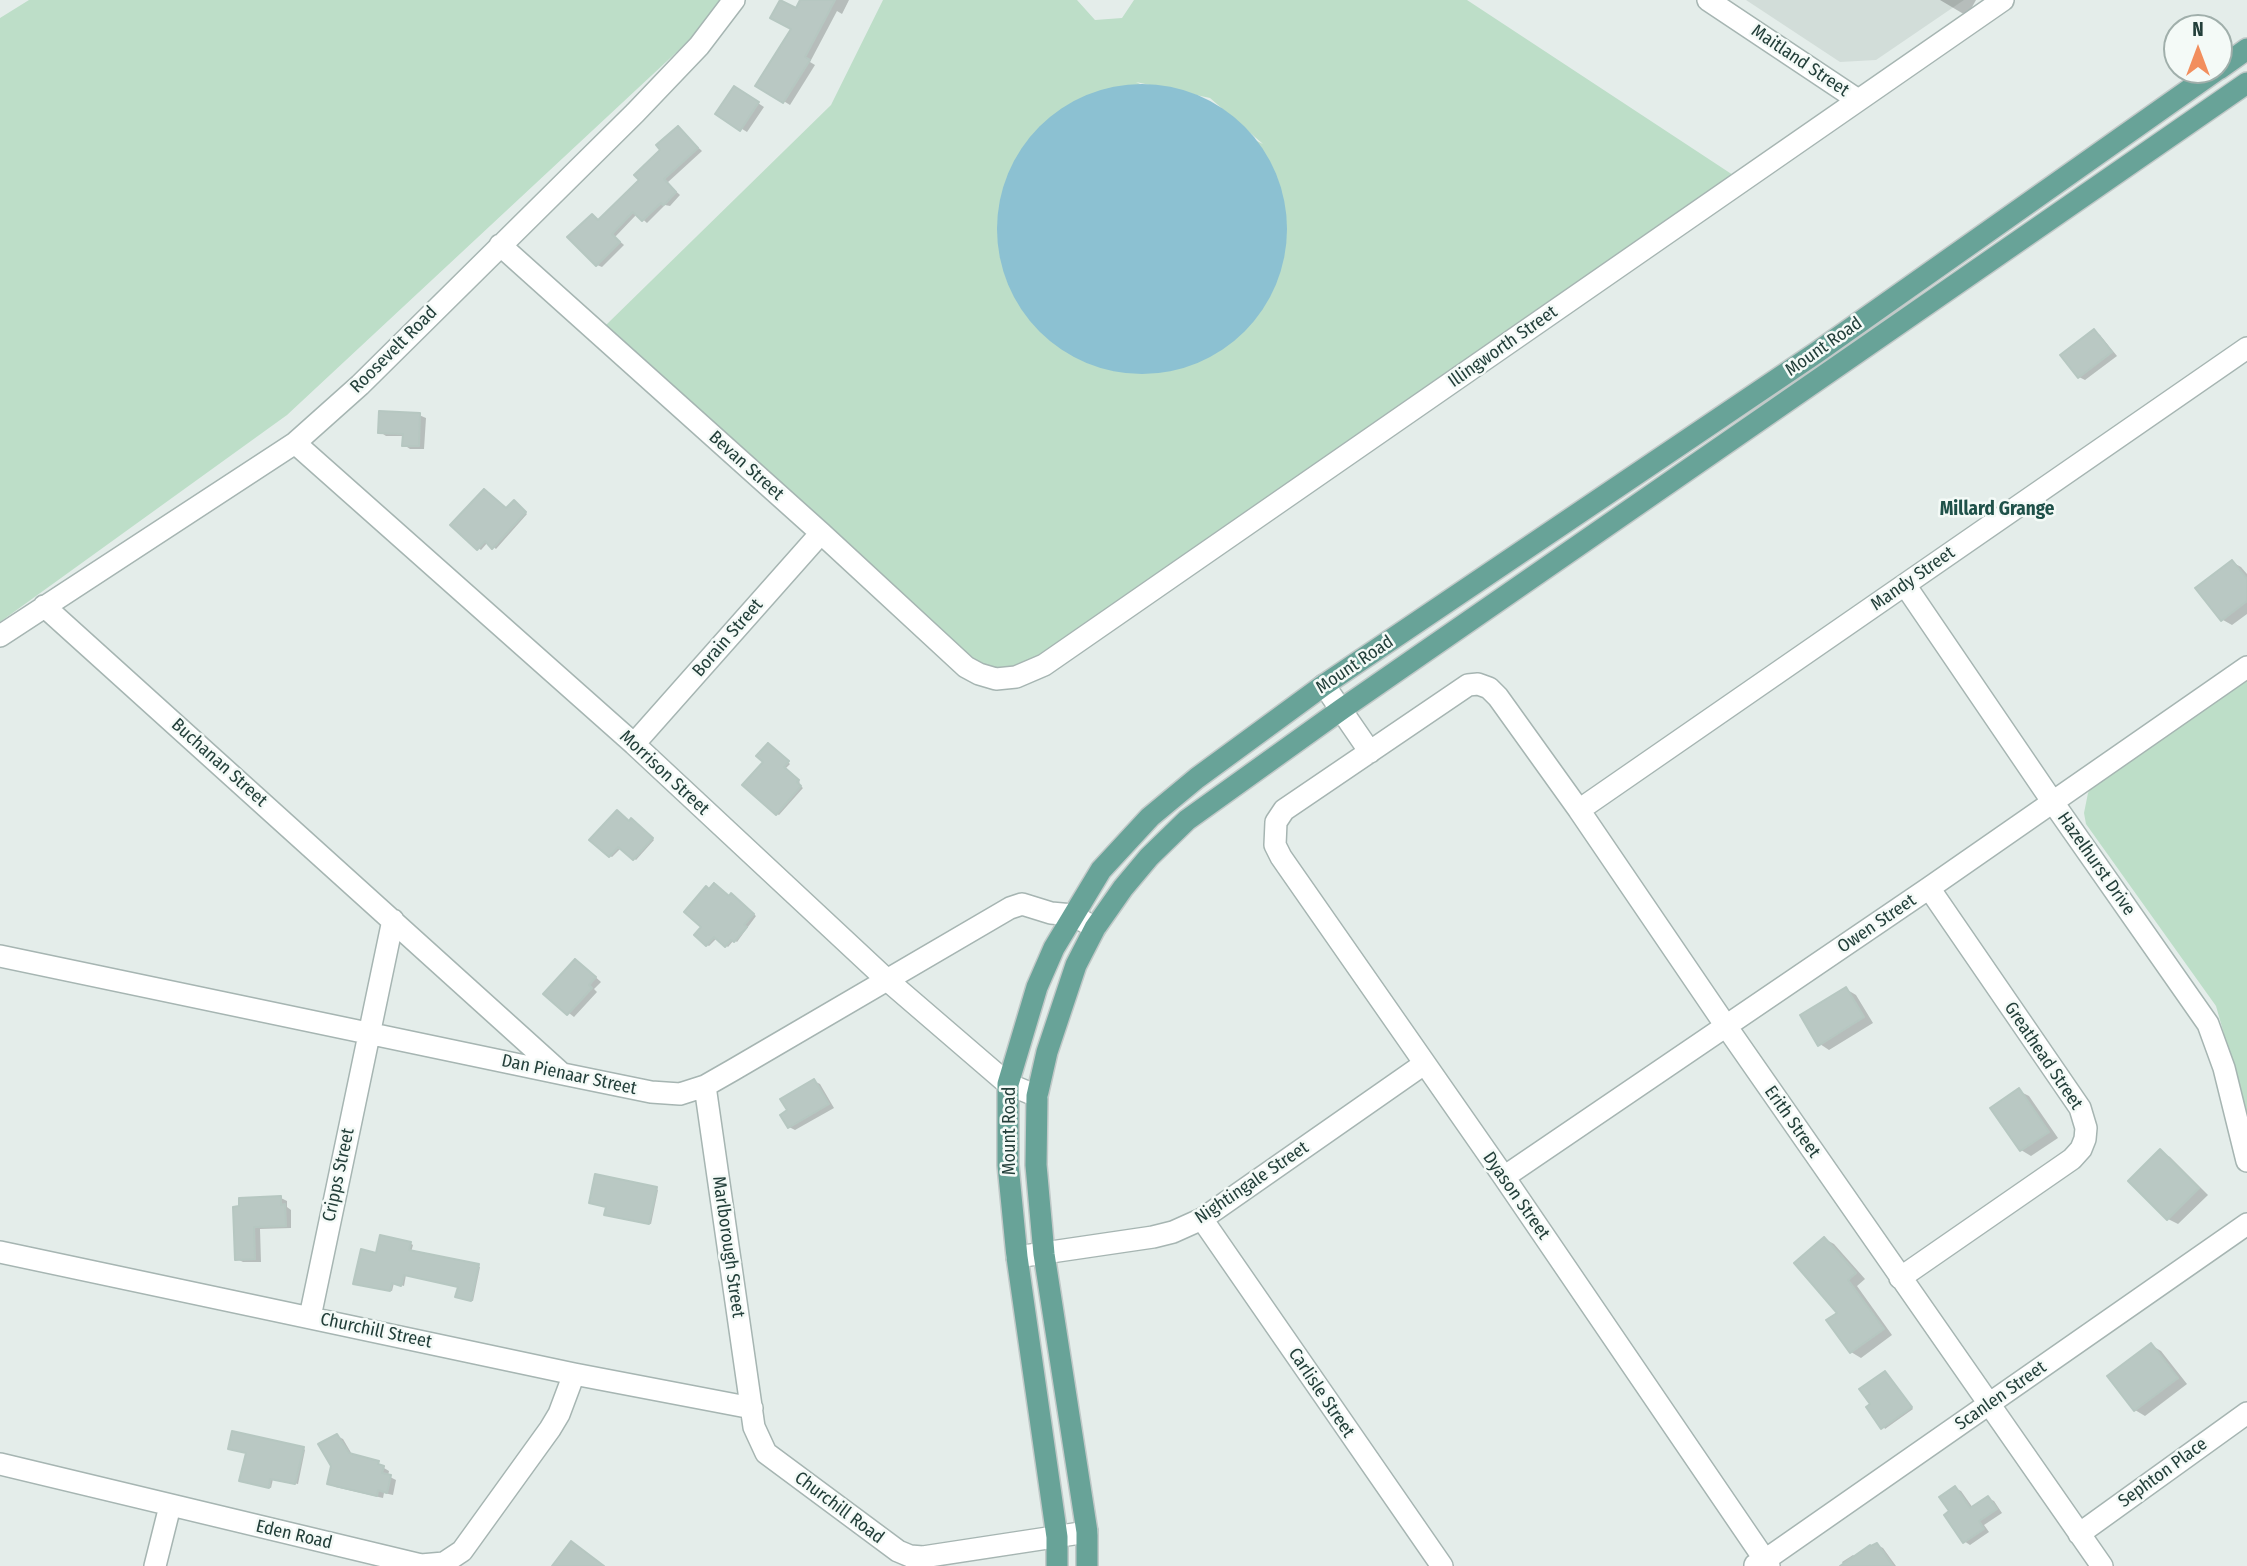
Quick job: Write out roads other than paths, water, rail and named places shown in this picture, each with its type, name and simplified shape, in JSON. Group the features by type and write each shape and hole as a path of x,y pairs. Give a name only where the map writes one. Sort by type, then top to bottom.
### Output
{"main road":[{"name":"Mount Road","path":"1087,1566 1087,1532 1044,1254 1036,1166 1038,1096 1047,1052 1076,965 1095,928 1149,857 1187,820 1342,709 2247,83"},
{"name":"Mount Road","path":"1057,1566 1057,1537 1017,1257 1007,1165 1008,1084 1037,987 1054,948 1101,870 1150,817 1196,778 1324,685 1727,413 2197,84"},
{"path":"2072,173 2087,194"},
{"path":"1727,413 1740,434"}],"street":[{"name":"Roosevelt Road","path":"0,636 295,443 360,385 635,113 699,46 734,0"},
{"name":"Maitland Street","path":"1707,0 1858,100"},
{"name":"Illingworth Street","path":"996,678 1016,677 1044,665 2003,0"},
{"name":"Bevan Street","path":"500,245 967,667 979,674 996,678"},
{"name":"Mandy Street","path":"1579,810 2247,348"},
{"name":"Morrison Street","path":"295,443 634,744 886,979 1008,1084 1038,1096"},
{"name":"Borain Street","path":"634,744 821,533"},
{"name":"Hazelhurst Drive","path":"1905,585 2208,1024 2224,1068 2247,1161"},
{"name":"Buchanan Street","path":"44,606 563,1074"},
{"name":"Owen Street","path":"1504,1177 1929,888 2247,667"},
{"name":"Erith Street","path":"1370,752 1468,685 1478,684 1489,688 1498,697 2102,1566"},
{"path":"1324,685 1370,752"},
{"name":"Dyason Street","path":"1370,752 1284,810 1276,822 1275,845 1280,857 1504,1177 1762,1564"},
{"name":"Greathead Street","path":"1900,1278 2073,1159 2085,1139 2084,1118 2080,1108 1929,888"},
{"name":"Dan Pienaar Street","path":"0,956 563,1074 665,1094 680,1094 705,1086 1010,908 1022,904 1051,913 1073,915 1095,928"},
{"path":"368,1033 393,920"},
{"name":"Cripps Street","path":"310,1317 368,1033"},
{"name":"Nightingale Street","path":"1017,1257 1153,1237 1202,1220 1424,1064"},
{"name":"Marlborough Street","path":"705,1086 752,1408"},
{"name":"Carlisle Street","path":"1202,1220 1442,1566"},
{"name":"Scanlen Street","path":"1762,1564 2247,1224"},
{"name":"Churchill Street","path":"0,1252 574,1374 752,1408"},
{"name":"Eden Road","path":"0,1464 421,1565 444,1563 461,1551 550,1429 559,1415 574,1374"},
{"name":"Churchill Road","path":"752,1408 754,1427 766,1453 898,1551 923,1557 1087,1532"},
{"name":"Sephton Place","path":"2079,1534 2247,1413"},
{"path":"155,1566 170,1506"}],"water":[{"path":"1142,84 1184,90 1210,101 1234,117 1254,137 1270,161 1281,187 1287,229 1281,271 1270,297 1254,321 1234,341 1210,357 1184,368 1142,374 1100,368 1074,357 1050,341 1030,321 1014,297 1003,271 997,229 1003,187 1014,161 1030,137 1050,117 1074,101 1100,90"}],"district":[{"name":"Millard Grange","path":"1997,510"}]}
